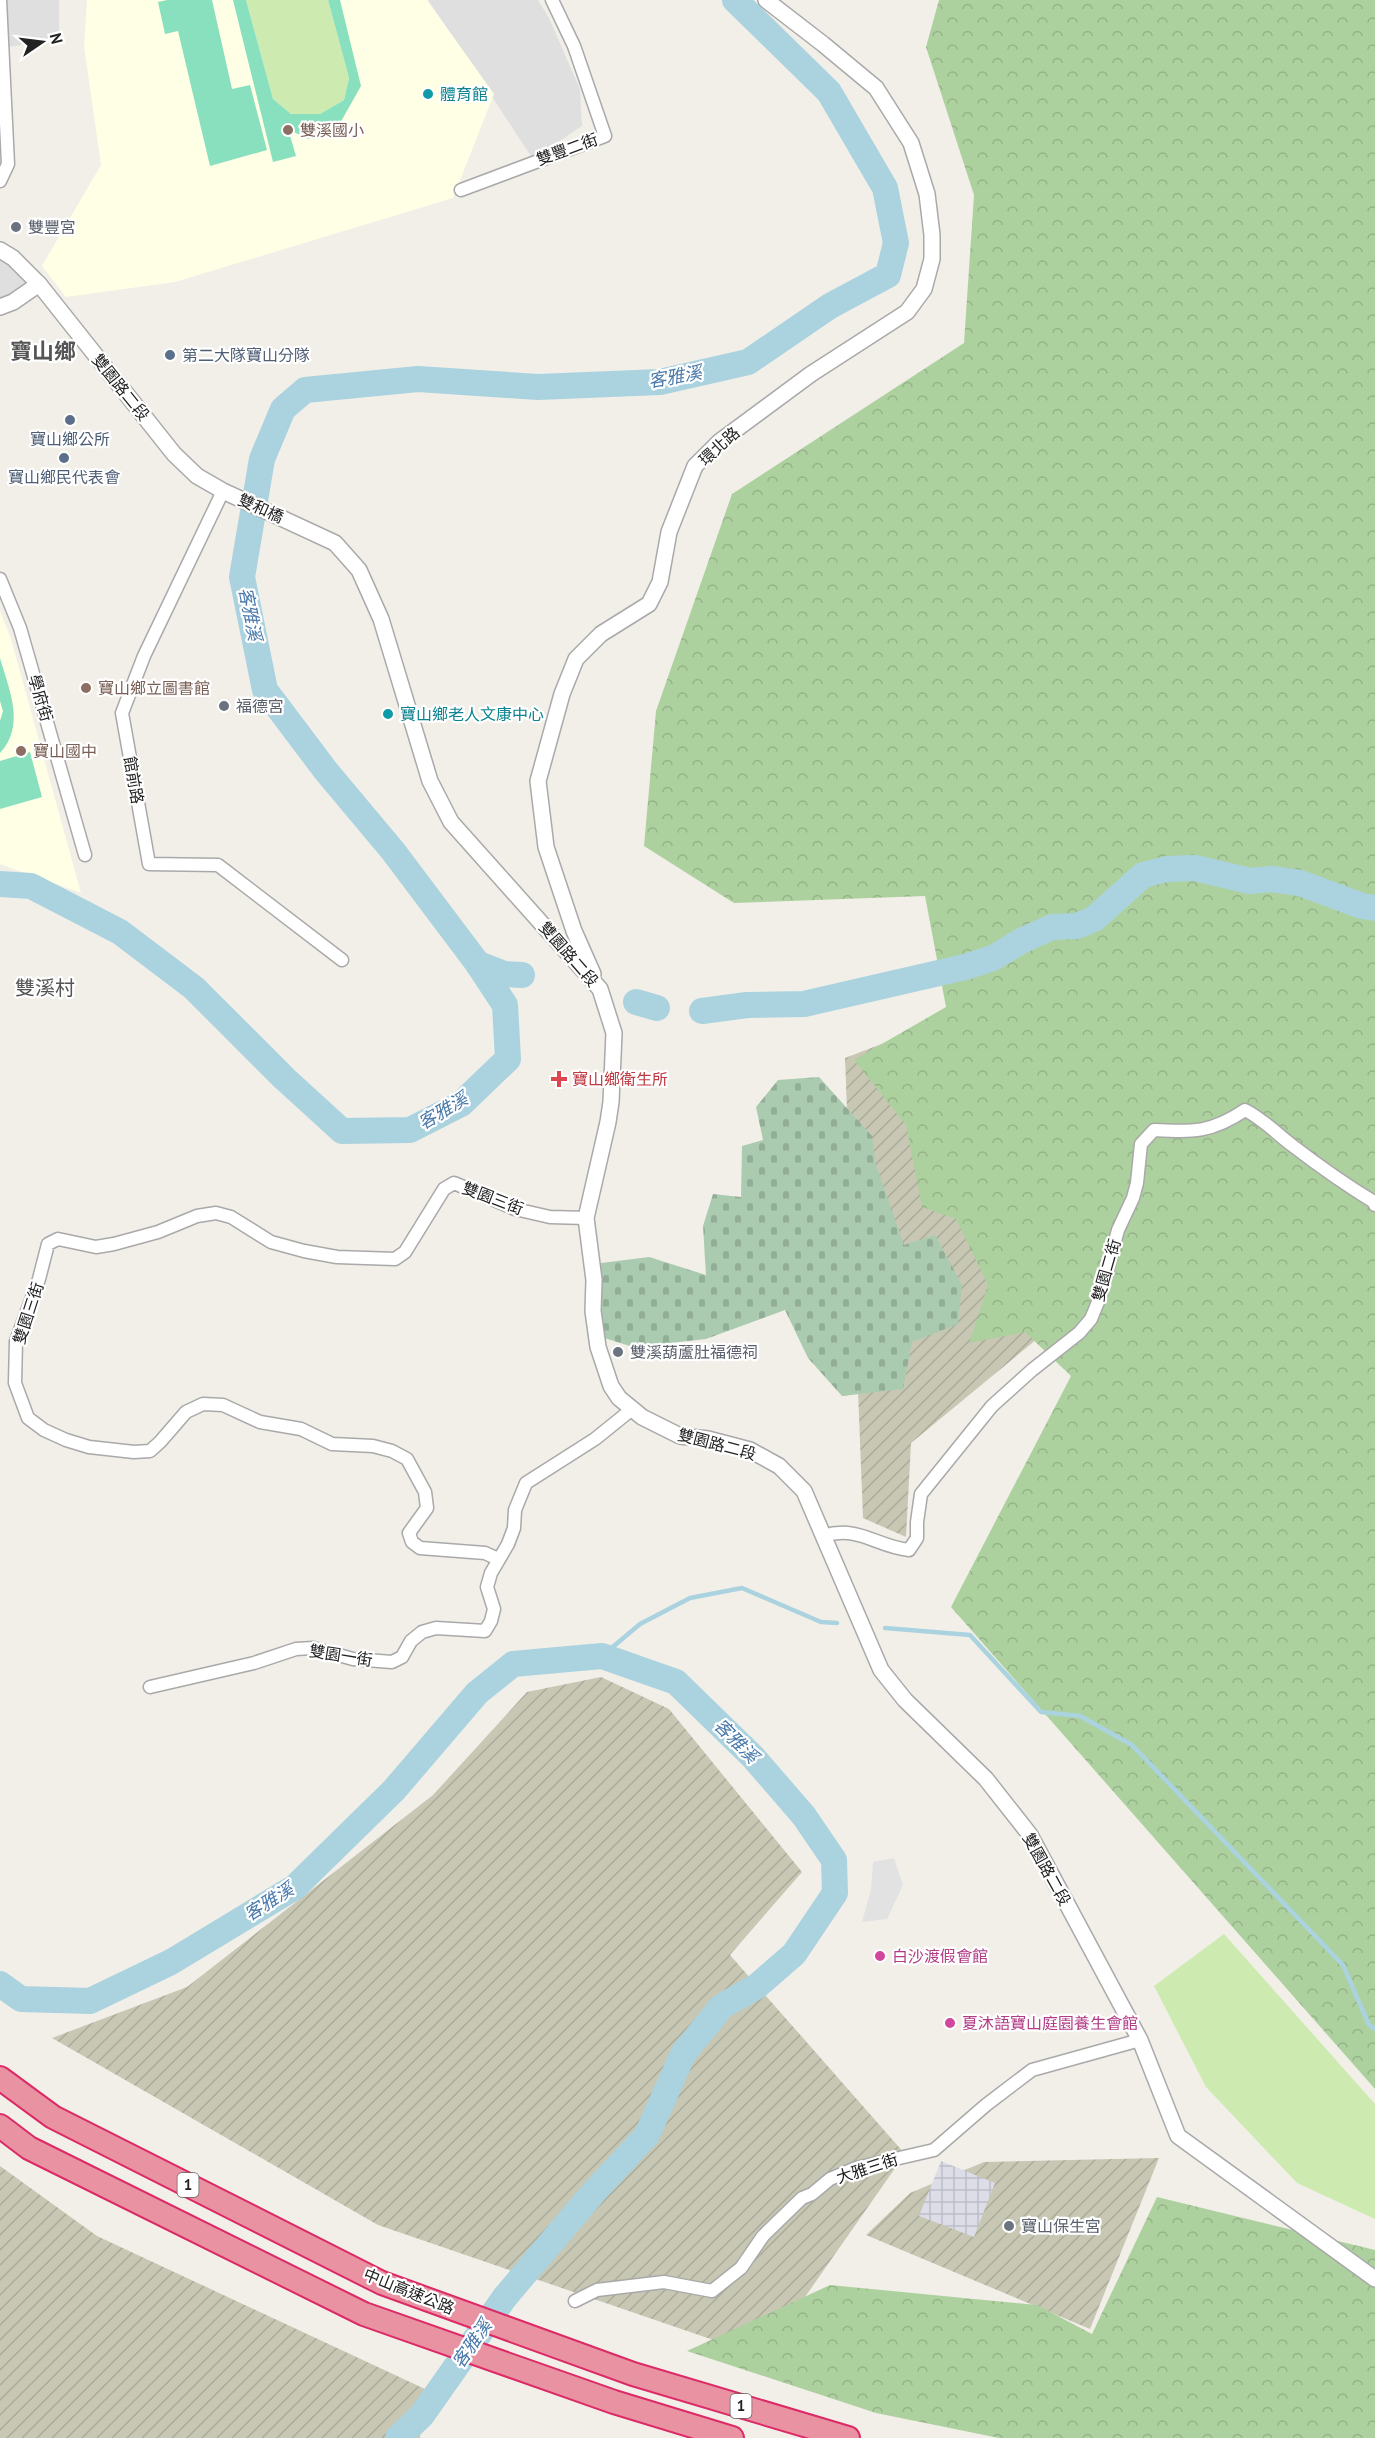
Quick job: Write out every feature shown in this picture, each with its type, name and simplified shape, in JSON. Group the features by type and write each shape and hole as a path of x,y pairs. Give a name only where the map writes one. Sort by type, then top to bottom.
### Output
{"highway":[{"name":"中山高速公路","path":"0,2078 53,2117 382,2283 633,2374 848,2438"},
{"name":"1","path":"0,2126 29,2148 364,2314 614,2402 732,2438"}],"street":[{"path":"0,0 8,164 0,181"},
{"name":"雙豐二街","path":"461,190 605,136 574,46 552,0"},
{"name":"環北路","path":"600,989 574,931 546,847 537,781 562,694 576,659 601,634 649,603 660,582 669,532 695,466 719,442 811,374 907,312 924,289 932,259 932,235 927,194 911,143 882,97 876,88 832,51 765,0"},
{"name":"雙園路二段","path":"0,250 13,258 39,284 174,454 197,476 223,491"},
{"path":"0,307 13,302 39,284"},
{"name":"雙和橋","path":"223,491 298,525"},
{"name":"館前路","path":"223,491 144,656 122,713 149,864 218,865 342,960"},
{"name":"雙園路二段","path":"298,525 335,543 359,570 381,619 430,781 451,822 600,989 614,1033 611,1101 586,1218 594,1280 593,1311 598,1347 611,1386 631,1410 680,1436 736,1445 772,1462 804,1491 881,1670 905,1700 986,1779 1030,1835 1140,2040 1178,2136 1375,2279"},
{"name":"學府街","path":"0,579 20,628 85,855"},
{"name":"雙園二街","path":"823,1536 838,1532 854,1532 896,1548 909,1550 917,1538 916,1522 921,1494 992,1406 1032,1370 1079,1333 1091,1320 1100,1298 1118,1230 1133,1198 1142,1144 1154,1130 1187,1132 1227,1122 1245,1110 1258,1117 1316,1164 1374,1202 1375,1205"},
{"name":"雙園三街","path":"498,1558 484,1553 420,1548 412,1542 409,1533 426,1508 425,1492 407,1459 392,1451 373,1446 332,1444 301,1429 260,1422 223,1405 202,1404 186,1412 150,1451 134,1452 89,1447 66,1440 44,1430 28,1418 15,1383 16,1341 39,1279 48,1244 58,1239 96,1247 158,1232 197,1216 216,1213 231,1217 271,1242 304,1251 337,1257 394,1259 405,1252 444,1189 454,1183 515,1209 550,1217 586,1218"},
{"name":"雙園一街","path":"150,1687 254,1663 296,1649 313,1648 353,1659 392,1662 402,1657 411,1641 422,1632 436,1628 485,1631 494,1609 487,1587 498,1558 508,1544 514,1528 514,1509 526,1484 595,1439 631,1410"},
{"name":"大雅三街","path":"575,2301 597,2290 664,2282 712,2291 741,2268 763,2236 802,2198 812,2194 830,2179 856,2168 934,2150 986,2105 1032,2070 1140,2040"}],"shaded area":[{"path":"0,0 59,0 59,39 2,48 8,164 0,181"},
{"name":"雙溪國小","path":"87,0 427,0 494,94 453,198 175,282 66,297 42,266 101,165 84,46"},
{"path":"428,0 538,0 549,18 580,89 582,126 533,159"},
{"path":"0,253 39,284 0,305"},
{"name":"寶山國中","path":"0,611 11,639 81,893 0,864"},
{"path":"1143,944 1077,1306 911,1443 906,1537 863,1518 845,1058"},
{"path":"601,1677 669,1709 802,1872 730,1955 905,2154 763,2357 378,2225 52,2038 187,1987 433,1795 527,1692"},
{"path":"894,1858 903,1885 887,1919 862,1922 871,1890 873,1862"},
{"name":"寶山保生宮","path":"1159,2158 1090,2329 866,2235 910,2193 984,2162"},
{"path":"941,2161 995,2183 974,2237 919,2216"},
{"path":"0,2166 97,2236 425,2389 420,2438 0,2438"}],"green space":[{"path":"212,0 232,89 250,85 267,150 210,166 178,31 165,34 158,2"},
{"path":"233,0 246,0 273,99 291,114 320,114 344,100 349,78 328,0 340,0 361,86 339,125 308,139 288,129 296,156 273,162"},
{"path":"246,0 328,0 349,78 344,100 320,114 291,114 273,99"},
{"path":"939,0 1375,0 1375,2089 951,1607 1071,1376 1025,1332 969,1343 988,1285 956,1219 922,1207 906,1125 854,1060 946,1007 925,896 734,903 644,846 656,711 732,494 964,343 974,195 926,47"},
{"path":"0,658 11,695 14,719 8,742 0,753 0,721 3,711 0,701"},
{"path":"30,752 42,797 0,809 0,761"},
{"path":"819,1077 872,1136 876,1165 904,1245 935,1235 962,1285 958,1324 912,1342 903,1389 842,1396 808,1358 785,1310 706,1339 633,1347 601,1337 601,1263 649,1257 706,1275 703,1226 713,1194 741,1197 742,1146 763,1140 756,1107 778,1080"},
{"path":"1224,1934 1375,2104 1375,2219 1297,2183 1206,2087 1154,1986"},
{"path":"1157,2197 1375,2250 1375,2438 999,2438 876,2413 687,2351 830,2285 1037,2305 1092,2334"}],"waterway":[{"name":"客雅溪","path":"0,884 31,886 120,932 194,988 285,1079 342,1131 410,1130 461,1104 508,1059 505,1005 478,964 393,851 326,771 265,690 242,577 262,459 283,409 305,390 418,379 538,387 660,382 748,362 830,306 888,275 896,243 885,188 829,92 735,0"},
{"path":"702,1011 747,1005 804,1004 965,967 993,958 1021,941 1052,927 1077,926 1094,919 1143,875 1167,869 1195,868 1250,881 1271,879 1300,883 1362,906 1375,908"},
{"path":"478,964 504,974 522,975"},
{"path":"636,1002 657,1008"},
{"path":"602,1656 640,1624 690,1598 742,1588 821,1622 837,1623"},
{"path":"885,1628 970,1635 1041,1712 1080,1716 1132,1745 1343,1965 1369,2025 1375,2029"},
{"name":"客雅溪","path":"0,1984 21,1999 90,2001 171,1962 295,1887 394,1790 477,1693 513,1664 602,1656 676,1682 753,1757 804,1816 834,1860 835,1893 794,1954 756,1987 722,2006 683,2054 647,2135 593,2193 505,2297 422,2415 398,2438"}],"place":[{"name":"體育館","path":"428,94"},
{"name":"雙溪國小","path":"288,130"},
{"name":"雙豐宮","path":"16,227"},
{"name":"第二大隊寶山分隊","path":"170,355"},
{"name":"寶山鄉公所","path":"70,420"},
{"name":"寶山鄉民代表會","path":"64,458"},
{"name":"寶山鄉立圖書館","path":"86,688"},
{"name":"福德宮","path":"224,706"},
{"name":"寶山鄉老人文康中心","path":"388,714"},
{"name":"寶山國中","path":"21,751"},
{"name":"寶山鄉衛生所","path":"559,1079"},
{"name":"雙溪葫蘆肚福德祠","path":"618,1352"},
{"name":"白沙渡假會館","path":"880,1956"},
{"name":"夏沐語寶山庭園養生會館","path":"950,2023"},
{"name":"寶山保生宮","path":"1009,2226"}],"district":[{"name":"寶山鄉","path":"43,351"},
{"name":"雙溪村","path":"45,988"}]}
